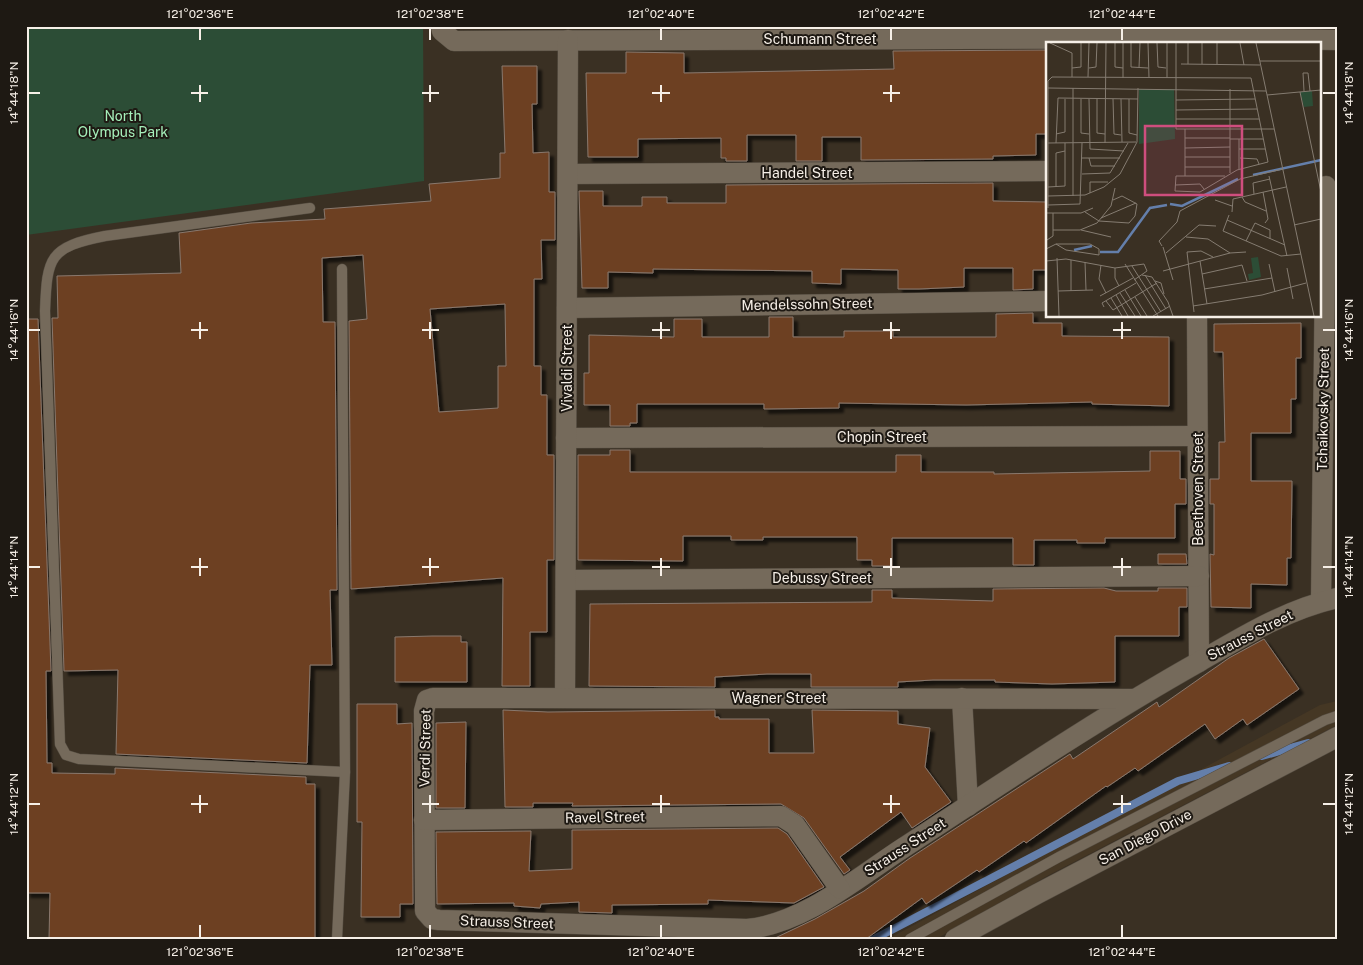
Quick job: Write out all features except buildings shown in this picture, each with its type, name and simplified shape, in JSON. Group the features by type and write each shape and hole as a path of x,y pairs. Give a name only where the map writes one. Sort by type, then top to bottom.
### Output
{"street":[{"name":"Schumann Street","path":"444,32 454,42 1195,36 1337,40"},
{"name":"Vivaldi Street","path":"565,697 568,40"},
{"name":"Handel Street","path":"568,174 1046,171"},
{"name":"Tchaikovsky Street","path":"1327,186 1330,325 1329,600"},
{"name":"Mendelssohn Street","path":"567,308 1046,300"},
{"name":"Beethoven Street","path":"1197,318 1199,662"},
{"name":"Chopin Street","path":"566,438 1198,436"},
{"name":"Debussy Street","path":"566,580 1198,576"},
{"name":"Strauss Street","path":"428,916 439,920 747,929 788,920 840,889 1132,699 1260,627 1329,600"},
{"name":"Wagner Street","path":"427,700 441,697 1132,699"},
{"path":"962,698 968,806"},
{"name":"Verdi Street","path":"427,700 424,711 424,905 428,916"},
{"name":"San Diego Drive","path":"955,939 1337,737"},
{"name":"Ravel Street","path":"424,820 781,816 795,825 840,889"}],"lane":[{"path":"310,208 104,236 76,242 57,253 46,275 45,311 60,744 66,755 79,759 345,772"},
{"path":"337,939 345,772 342,269"},
{"path":"910,939 1068,852 1325,720 1337,716"}],"shaded area":[{"path":"1337,701 1337,725 1049,875 936,939 888,939 1320,705"}],"green space":[{"name":"North Olympus Park","path":"26,26 423,26 424,181 26,235"}],"waterway":[{"path":"1262,756 1308,743"},
{"path":"874,939 1178,781 1229,766"}]}
